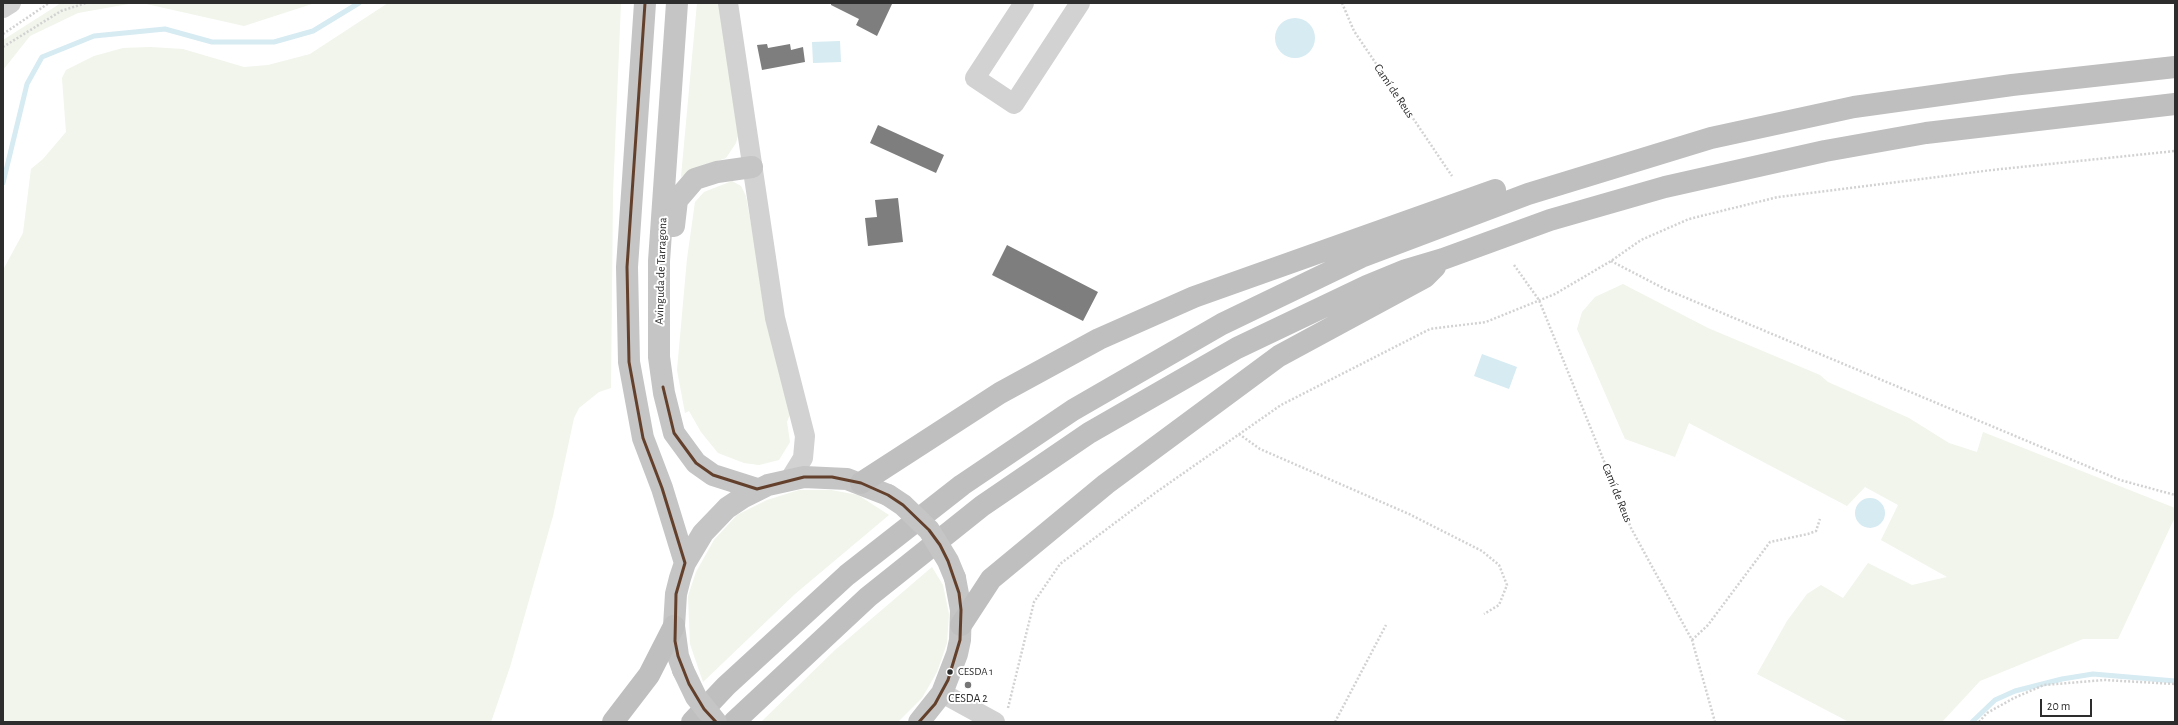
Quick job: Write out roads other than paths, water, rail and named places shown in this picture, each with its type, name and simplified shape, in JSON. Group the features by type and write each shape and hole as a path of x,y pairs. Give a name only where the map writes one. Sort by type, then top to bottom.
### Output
{"highway":[{"path":"692,722 726,686 847,575 962,485 1073,410 1222,324 1361,257 1528,194 1711,138 1854,107 2012,85 2175,67"},
{"path":"734,722 868,597 982,506 1089,433 1237,348 1367,286 1406,270 1443,259 1550,220 1665,187 1825,151 1926,133 2175,104"},
{"path":"860,483 1000,393 1099,339 1194,297 1523,180 1672,138 1711,138"},
{"path":"961,626 991,579 1106,484 1279,356 1425,277 1443,259"},
{"path":"613,722 649,675 674,626"}],"main road":[{"path":"645,3 627,267 629,362 643,438 662,488 685,563"},
{"name":"Avinguda de Tarragona","path":"677,3 660,262 659,357 668,414 674,433 684,449 696,463 713,475 757,490"},
{"path":"659,357 677,200 695,179 717,172 752,167"},
{"path":"716,722 696,697 678,656 674,626 676,594 685,563 696,543 714,520 742,498 757,490 790,479 818,476 860,483 888,495 903,505 929,530 940,545 955,578 959,593 961,626 954,667 942,693 919,722"}],"street":[{"path":"3,8 11,3"},
{"path":"728,3 775,318 805,436 803,458 790,479"},
{"path":"1024,3 975,78 1014,104 1080,3"},
{"path":"942,693 1000,718"}],"waterway":[{"path":"3,183 27,84 42,57 94,36 165,29 212,42 274,42 313,31 359,3"},
{"path":"1972,722 1995,700 2015,691 2062,679 2093,674 2175,681"}],"place":[{"name":"CESDA 1","path":"950,672"},
{"name":"CESDA 2","path":"968,685"}]}
